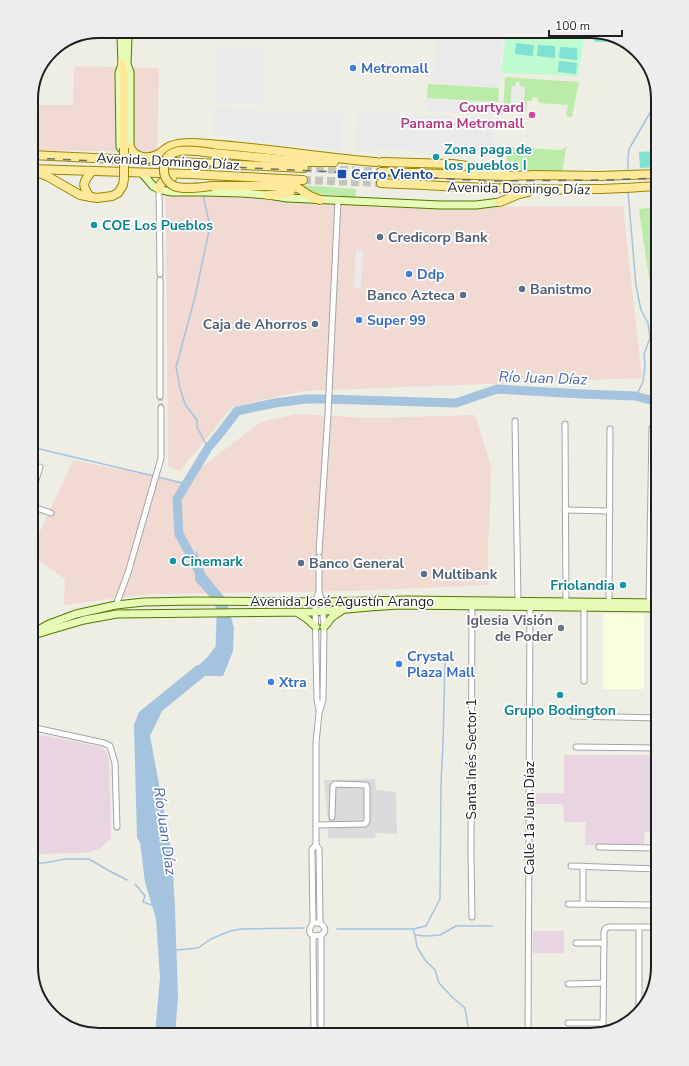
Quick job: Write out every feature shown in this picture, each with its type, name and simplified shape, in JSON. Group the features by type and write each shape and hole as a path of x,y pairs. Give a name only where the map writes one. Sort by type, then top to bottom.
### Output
{"main road":[{"path":"121,38 124,64 125,147"},
{"path":"128,38 124,64 119,73 125,147 138,156"},
{"path":"38,172 80,195 97,198 112,196 118,193 123,185 124,178 130,72 124,64"},
{"path":"102,158 112,156 150,157 158,154 171,145 190,143 229,145 367,161 411,173 440,168 452,164"},
{"path":"112,156 125,147"},
{"path":"268,195 290,193 292,190 285,186 174,186 168,181 164,173 166,158 173,152 182,150 308,162 335,162 350,159"},
{"name":"Avenida Domingo Díaz","path":"38,155 304,168"},
{"path":"380,165 452,164 535,175"},
{"name":"Avenida Domingo Díaz","path":"38,169 189,174 303,180 285,186"},
{"path":"90,197 84,188 84,182 92,171"},
{"path":"142,173 153,186 159,190 172,192 268,195 320,200 440,205 476,205 500,202 519,194 540,189"},
{"name":"Avenida Domingo Díaz","path":"411,173 507,176 651,174"},
{"path":"159,190 161,184 170,178 189,174"},
{"path":"253,177 298,188 310,196 320,200"},
{"name":"Avenida Domingo Díaz","path":"381,183 540,189 594,189 651,186"},
{"name":"Avenida José Agustín Arango","path":"38,630 49,624 85,611 144,602 319,602 370,600 472,604 518,601 530,604"},
{"name":"Avenida José Agustín Arango","path":"38,633 84,620 117,614 319,612 399,605 649,605"},
{"path":"100,617 110,612 116,606 122,611 132,614"},
{"path":"296,612 320,627 342,610"}],"street":[{"path":"159,190 160,274"},
{"path":"321,1028 321,936 324,933 324,929 323,925 320,923 319,849 316,845 316,744 319,713 323,700 319,612 319,554 328,414 338,200"},
{"path":"160,280 160,396"},
{"path":"116,606 128,573 161,458 161,408"},
{"path":"515,422 518,601"},
{"path":"565,424 566,605"},
{"path":"609,605 610,429"},
{"path":"38,473 40,467"},
{"path":"649,605 651,482"},
{"path":"38,509 50,513"},
{"path":"565,510 610,511"},
{"name":"Santa Inés Sector 1","path":"472,604 472,917"},
{"name":"Calle 1a Juan Díaz","path":"528,1028 530,604"},
{"path":"584,605 584,681"},
{"path":"573,716 651,718"},
{"path":"38,729 104,743 110,746 115,763 117,827"},
{"path":"576,747 651,748"},
{"path":"316,825 365,824 367,821 366,784 335,784 333,786 332,817"},
{"path":"314,1028 313,936 310,933 310,929 313,923 312,849 316,845"},
{"path":"599,847 651,848"},
{"path":"571,866 651,869"},
{"path":"583,866 583,904"},
{"path":"568,904 651,905"},
{"path":"313,923 320,923"},
{"path":"603,1027 604,932 606,928 610,927 651,927"},
{"path":"639,927 639,1003"},
{"path":"313,936 321,936"},
{"path":"576,943 604,943"},
{"path":"568,984 604,983"},
{"path":"568,1022 603,1023"}],"shaded area":[{"path":"437,38 502,38 498,87 433,83"},
{"path":"593,38 610,41 595,42"},
{"path":"516,43 534,45 533,56 515,54"},
{"path":"538,45 555,46 555,58 537,56"},
{"path":"216,47 265,50 263,104 214,102"},
{"path":"560,47 577,48 577,60 559,58"},
{"path":"559,61 577,63 576,74 558,72"},
{"path":"74,66 159,68 157,152 38,150 38,105 73,105"},
{"path":"512,86 525,87 523,109 517,109 517,111 510,111"},
{"path":"428,99 496,103 496,112 493,112 493,115 427,111"},
{"path":"214,108 342,114 341,150 214,136"},
{"path":"358,112 494,118 492,149 485,156 375,148 374,152 355,151"},
{"path":"651,151 651,167 640,168 639,152"},
{"path":"165,192 337,199 370,207 623,206 642,378 303,391 232,407 180,471 168,466"},
{"path":"356,249 363,250 361,288 354,288"},
{"path":"297,414 370,418 475,415 491,466 488,585 351,591 152,594 64,605 65,579 38,560 38,536 73,460 182,482 261,422"},
{"path":"644,613 644,689 603,689 603,614"},
{"path":"38,734 103,747 109,758 111,838 99,849 84,853 38,854"},
{"path":"564,755 651,755 651,832 645,832 644,845 585,845 586,822 564,822 563,804 533,804 533,793 564,793"},
{"path":"375,779 376,790 396,792 397,834 376,833 375,838 328,838 328,820 324,780"},
{"path":"533,931 564,931 564,953 533,953"}],"green space":[{"path":"505,38 584,38 578,76 501,73"},
{"path":"505,77 579,82 572,117 566,116 568,105 540,103 538,102 538,98 532,98 532,101 527,101 526,111 523,111 525,87 519,86 520,82 516,82 515,86 512,86 510,111 503,111"},
{"path":"428,84 499,88 498,102 427,98"},
{"path":"567,145 562,172 533,172 518,169 508,162 506,155 507,147 560,150 565,148"},
{"path":"299,185 356,189 355,198 348,198 339,195 314,194"},
{"path":"651,208 650,285 639,209"}],"water":[{"path":"196,550 205,574 226,599 234,628 233,651 223,676 205,676 162,711 150,736 172,854 178,997 176,1028 156,1028 160,977 156,919 145,882 140,842 137,838 134,725 139,712 197,665 208,666 222,653 224,626 214,602 195,580"}],"waterway":[{"path":"628,169 629,149 651,111"},
{"path":"628,191 636,286 641,310 648,323 650,338 644,354 645,365 643,382 636,396"},
{"path":"203,195 210,226 195,297 176,367 185,404 197,420 197,427 208,448"},
{"name":"Río Juan Díaz","path":"201,575 179,534 177,499 208,448 237,411 275,403 306,399 456,403 497,389 635,396 651,400"},
{"path":"38,449 154,476"},
{"path":"158,477 186,484"},
{"name":"Río Juan Díaz","path":"196,674 211,660 220,648 220,608"},
{"path":"337,929 413,929 426,926 440,899 441,783 445,661"},
{"path":"38,863 65,859 89,859 127,880"},
{"path":"135,884 145,896 143,902 152,905"},
{"path":"413,930 415,935 427,936 440,935 456,926 492,926"},
{"path":"176,950 198,948 211,939 230,931 241,929 304,928"},
{"path":"415,935 417,947 425,960 435,970 439,983 465,1008 467,1028"}],"tunnel":[{"path":"304,168 381,172"},
{"path":"303,180 381,183"},
{"path":"160,396 161,408"}],"railway":[{"path":"38,158 337,172 485,181 651,178"}],"place":[{"name":"Metromall","path":"353,68"},
{"name":"Courtyard Panama Metromall","path":"532,115"},
{"name":"Zona paga de los pueblos I","path":"436,157"},
{"name":"Cerro Viento","path":"342,174"},
{"name":"COE Los Pueblos","path":"94,225"},
{"name":"Credicorp Bank","path":"380,237"},
{"name":"Ddp","path":"409,274"},
{"name":"Banistmo","path":"522,289"},
{"name":"Banco Azteca","path":"463,295"},
{"name":"Super 99","path":"359,320"},
{"name":"Caja de Ahorros","path":"315,324"},
{"name":"Cinemark","path":"173,561"},
{"name":"Banco General","path":"301,563"},
{"name":"Multibank","path":"424,574"},
{"name":"Friolandia","path":"623,585"},
{"name":"Iglesia Visión de Poder","path":"561,628"},
{"name":"Crystal Plaza Mall","path":"399,664"},
{"name":"Xtra","path":"271,682"},
{"name":"Grupo Bodington","path":"560,695"}]}
